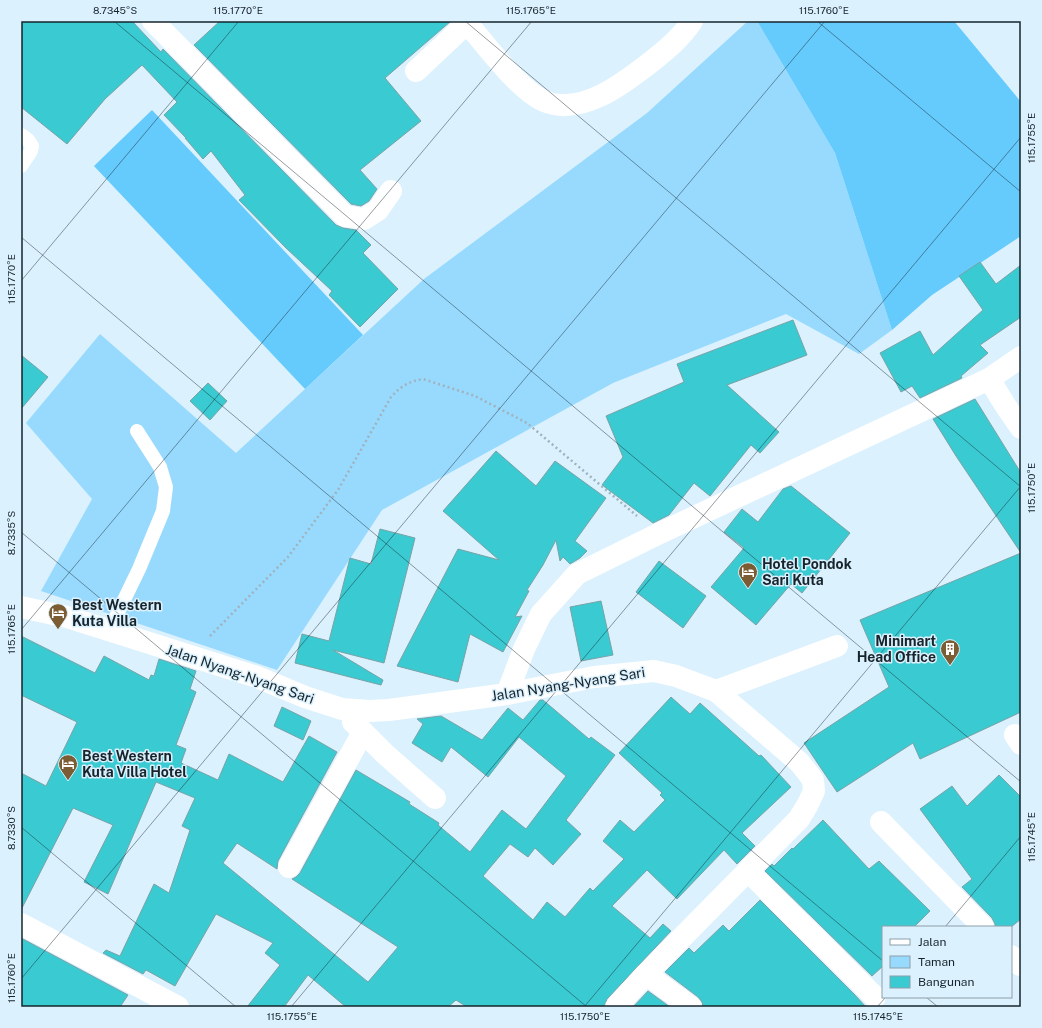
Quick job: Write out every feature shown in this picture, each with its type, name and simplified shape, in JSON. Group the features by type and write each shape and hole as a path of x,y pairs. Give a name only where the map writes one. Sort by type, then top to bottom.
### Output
{"street":[{"path":"416,71 474,25 519,82 532,93 544,101 558,105 581,103 596,98 614,89 634,76 682,34 692,21"},
{"path":"159,23 345,216 364,219 378,210 391,191"},
{"path":"507,694 524,649 541,614 573,579 585,569 989,379 1021,357"},
{"path":"989,379 1021,428"},
{"name":"Jalan Nyang-Nyang Sari","path":"21,607 67,617 257,677 305,697 342,709 369,711 389,710 507,694 594,678 654,671 676,676 716,691 799,762 813,780 814,791 799,819 646,974 616,1007"},
{"path":"716,691 837,646"},
{"path":"342,709 385,754 435,798"},
{"path":"289,867 363,732"},
{"path":"881,822 982,926"},
{"path":"748,871 875,998"},
{"path":"21,924 178,1007"},
{"path":"646,974 691,1007"}],"lane":[{"path":"21,136 28,140 32,146 31,151 21,166"},
{"path":"109,631 139,569 163,511 166,487 160,467 137,431"}],"path":[{"path":"190,656 288,557 338,490 391,397 398,389 415,380 422,379 475,396 527,423 658,534"}],"green space":[{"path":"748,21 757,21 835,153 892,330 859,354 786,314 613,383 382,510 277,670 41,591 92,499 26,423 100,334 236,453 424,279 647,113"}],"shaded area":[{"path":"757,21 954,21 1021,102 1021,236 932,295 892,330 835,153"},
{"path":"152,110 363,335 305,389 94,166"}],"building":[{"path":"21,21 132,21 161,52 163,49 336,225 343,228 356,230 371,245 363,253 398,289 360,327 329,295 332,291 286,248 239,200 245,195 211,151 203,159 186,138 164,115 177,102 142,65 105,99 67,144 21,107"},
{"path":"220,21 451,21 385,78 421,121 360,170 377,189 369,201 361,206 351,204 194,45"},
{"path":"980,262 996,284 1021,265 1021,317 980,345 988,353 961,376 962,378 920,398 912,386 901,392 880,353 920,331 933,355 983,310 959,276"},
{"path":"793,320 807,355 727,385 779,432 760,453 751,445 710,496 694,483 669,515 653,523 602,485 623,457 606,416 684,382 677,364"},
{"path":"21,355 48,377 21,409"},
{"path":"208,383 227,401 210,420 190,401"},
{"path":"975,399 1021,473 1021,553 933,419"},
{"path":"496,451 536,486 555,461 606,498 575,541 587,551 580,558 570,564 563,557 560,561 556,540 543,565 527,590 529,591 515,617 522,616 503,652 470,634 458,682 397,666 458,549 499,560 443,511"},
{"path":"791,486 850,533 802,593 791,584 756,625 711,587 744,548 724,532 742,509 758,522 783,489"},
{"path":"380,529 415,538 384,663 333,650 383,680 381,685 295,663 302,634 329,641 350,558 371,564"},
{"name":"Minimart Head Office","path":"1021,553 1021,712 920,759 913,743 837,792 804,743 889,687 860,620"},
{"path":"659,561 706,596 683,628 636,592"},
{"path":"601,601 613,655 581,661 570,607"},
{"path":"21,636 95,673 104,656 149,680 151,675 154,676 159,659 196,671 190,689 196,692 176,745 186,749 181,763 218,780 229,754 283,782 309,736 337,752 278,861 277,869 237,843 223,863 368,982 398,947 292,879 300,873 356,770 410,802 409,804 439,823 438,825 470,852 502,810 526,829 566,776 519,737 488,777 451,747 442,762 412,743 423,724 417,719 441,716 482,740 508,708 523,720 540,700 543,700 589,739 591,737 615,755 566,820 581,834 553,865 535,848 528,857 510,844 483,876 533,920 547,902 565,917 590,888 593,891 624,859 603,841 620,820 634,832 665,800 660,795 662,793 619,753 671,697 690,714 700,703 759,756 761,755 791,787 742,833 755,846 737,864 724,850 677,899 647,870 612,906 650,938 663,924 671,931 607,999 604,1007 467,1007 456,1000 448,1007 346,1007 308,975 284,1007 247,1007 280,965 265,953 273,943 216,914 175,986 146,970 143,974 103,953 106,950 120,956 154,884 169,893 190,830 182,826 195,798 156,782 108,894 84,882 113,825 73,808 21,910 21,773 46,786 77,722 21,695"},
{"path":"282,707 311,721 303,740 274,726"},
{"path":"999,775 1021,797 1021,919 1012,926 995,926 992,918 962,887 972,879 920,809 952,786 967,806"},
{"path":"823,820 869,869 879,861 930,911 915,926 882,926 882,967 872,976 765,871 772,864 774,866 792,848 793,849"},
{"path":"760,900 866,1007 703,1007 702,1002 698,997 665,972 689,948 694,953 723,925 729,931"},
{"path":"21,938 128,995 120,1007 21,1007"},
{"path":"648,991 670,1007 633,1007"}],"place":[{"name":"Hotel Pondok Sari Kuta","path":"748,589"},
{"name":"Best Western Kuta Villa","path":"58,630"},
{"name":"Minimart Head Office","path":"950,666"},
{"name":"Best Western Kuta Villa Hotel","path":"68,781"}]}
